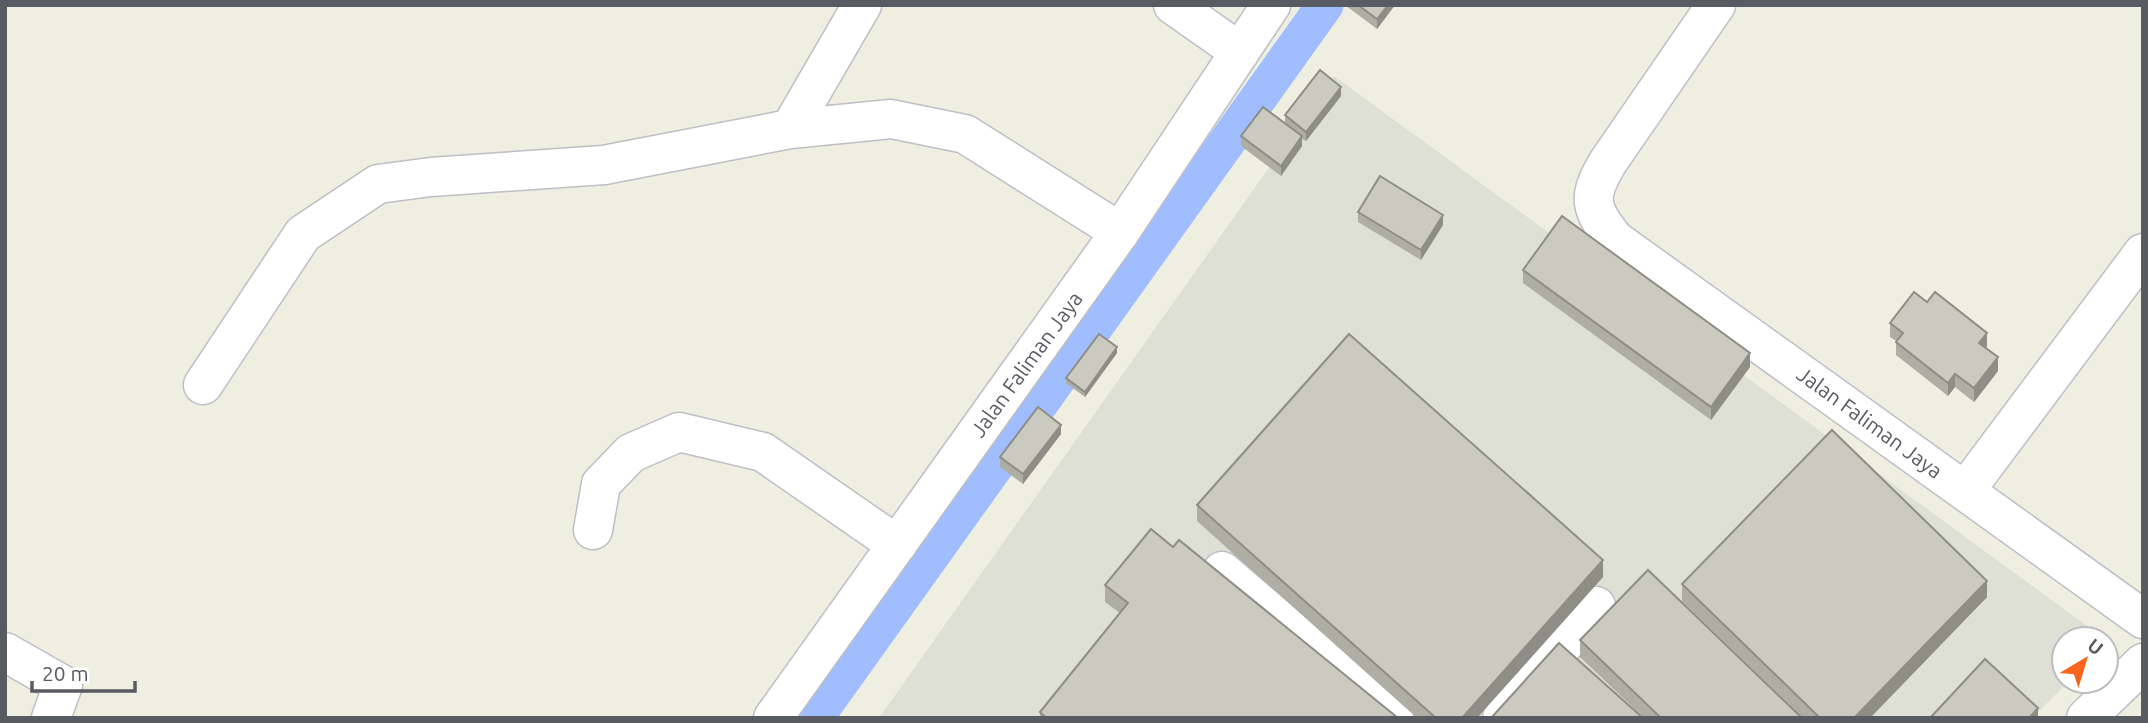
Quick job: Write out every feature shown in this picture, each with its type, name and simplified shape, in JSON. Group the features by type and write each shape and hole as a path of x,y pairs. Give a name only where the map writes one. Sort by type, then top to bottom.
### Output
{"street":[{"path":"790,129 862,5"},
{"path":"1173,5 1240,52"},
{"name":"Jalan Faliman Jaya","path":"773,718 1120,232 1271,5"},
{"name":"Jalan Faliman Jaya","path":"1716,5 1595,184 1593,198 1601,222 1615,240 2143,619"},
{"path":"203,385 303,234 378,184 431,177 604,165 790,129 891,119 965,134 1120,232"},
{"path":"1965,491 2143,253"},
{"path":"593,530 601,484 631,453 678,432 763,452 897,545"},
{"path":"1222,571 1394,718"},
{"path":"1502,718 1596,606"},
{"path":"5,652 63,685 51,718"},
{"path":"2086,718 2143,663"}],"shaded area":[{"path":"1334,76 2086,625 2050,625 2050,695 2055,695 2032,718 879,718"}],"building":[{"path":"1358,5 1388,5 1377,19"},
{"path":"1320,70 1341,87 1306,132 1285,115"},
{"path":"1263,107 1302,136 1281,166 1241,136"},
{"path":"1380,176 1443,215 1421,250 1358,212"},
{"path":"1562,216 1750,353 1711,407 1523,270"},
{"path":"1914,292 1927,302 1935,292 1987,333 1979,343 1998,357 1974,388 1955,374 1948,383 1896,342 1903,333 1890,323"},
{"path":"1099,334 1117,347 1085,392 1066,378"},
{"path":"1349,334 1603,560 1462,718 1436,718 1197,505"},
{"path":"1038,407 1061,425 1023,474 1000,457"},
{"path":"1832,430 1987,581 1854,718 1820,718 1682,584"},
{"path":"1151,529 1173,547 1179,540 1398,718 1046,718 1040,712 1128,603 1105,585"},
{"path":"1648,570 1802,718 1661,718 1580,640"},
{"path":"1559,643 1643,718 1491,718"},
{"path":"1985,659 2038,708 2029,718 1930,718"}],"waterway":[{"path":"815,718 1325,5"}]}
